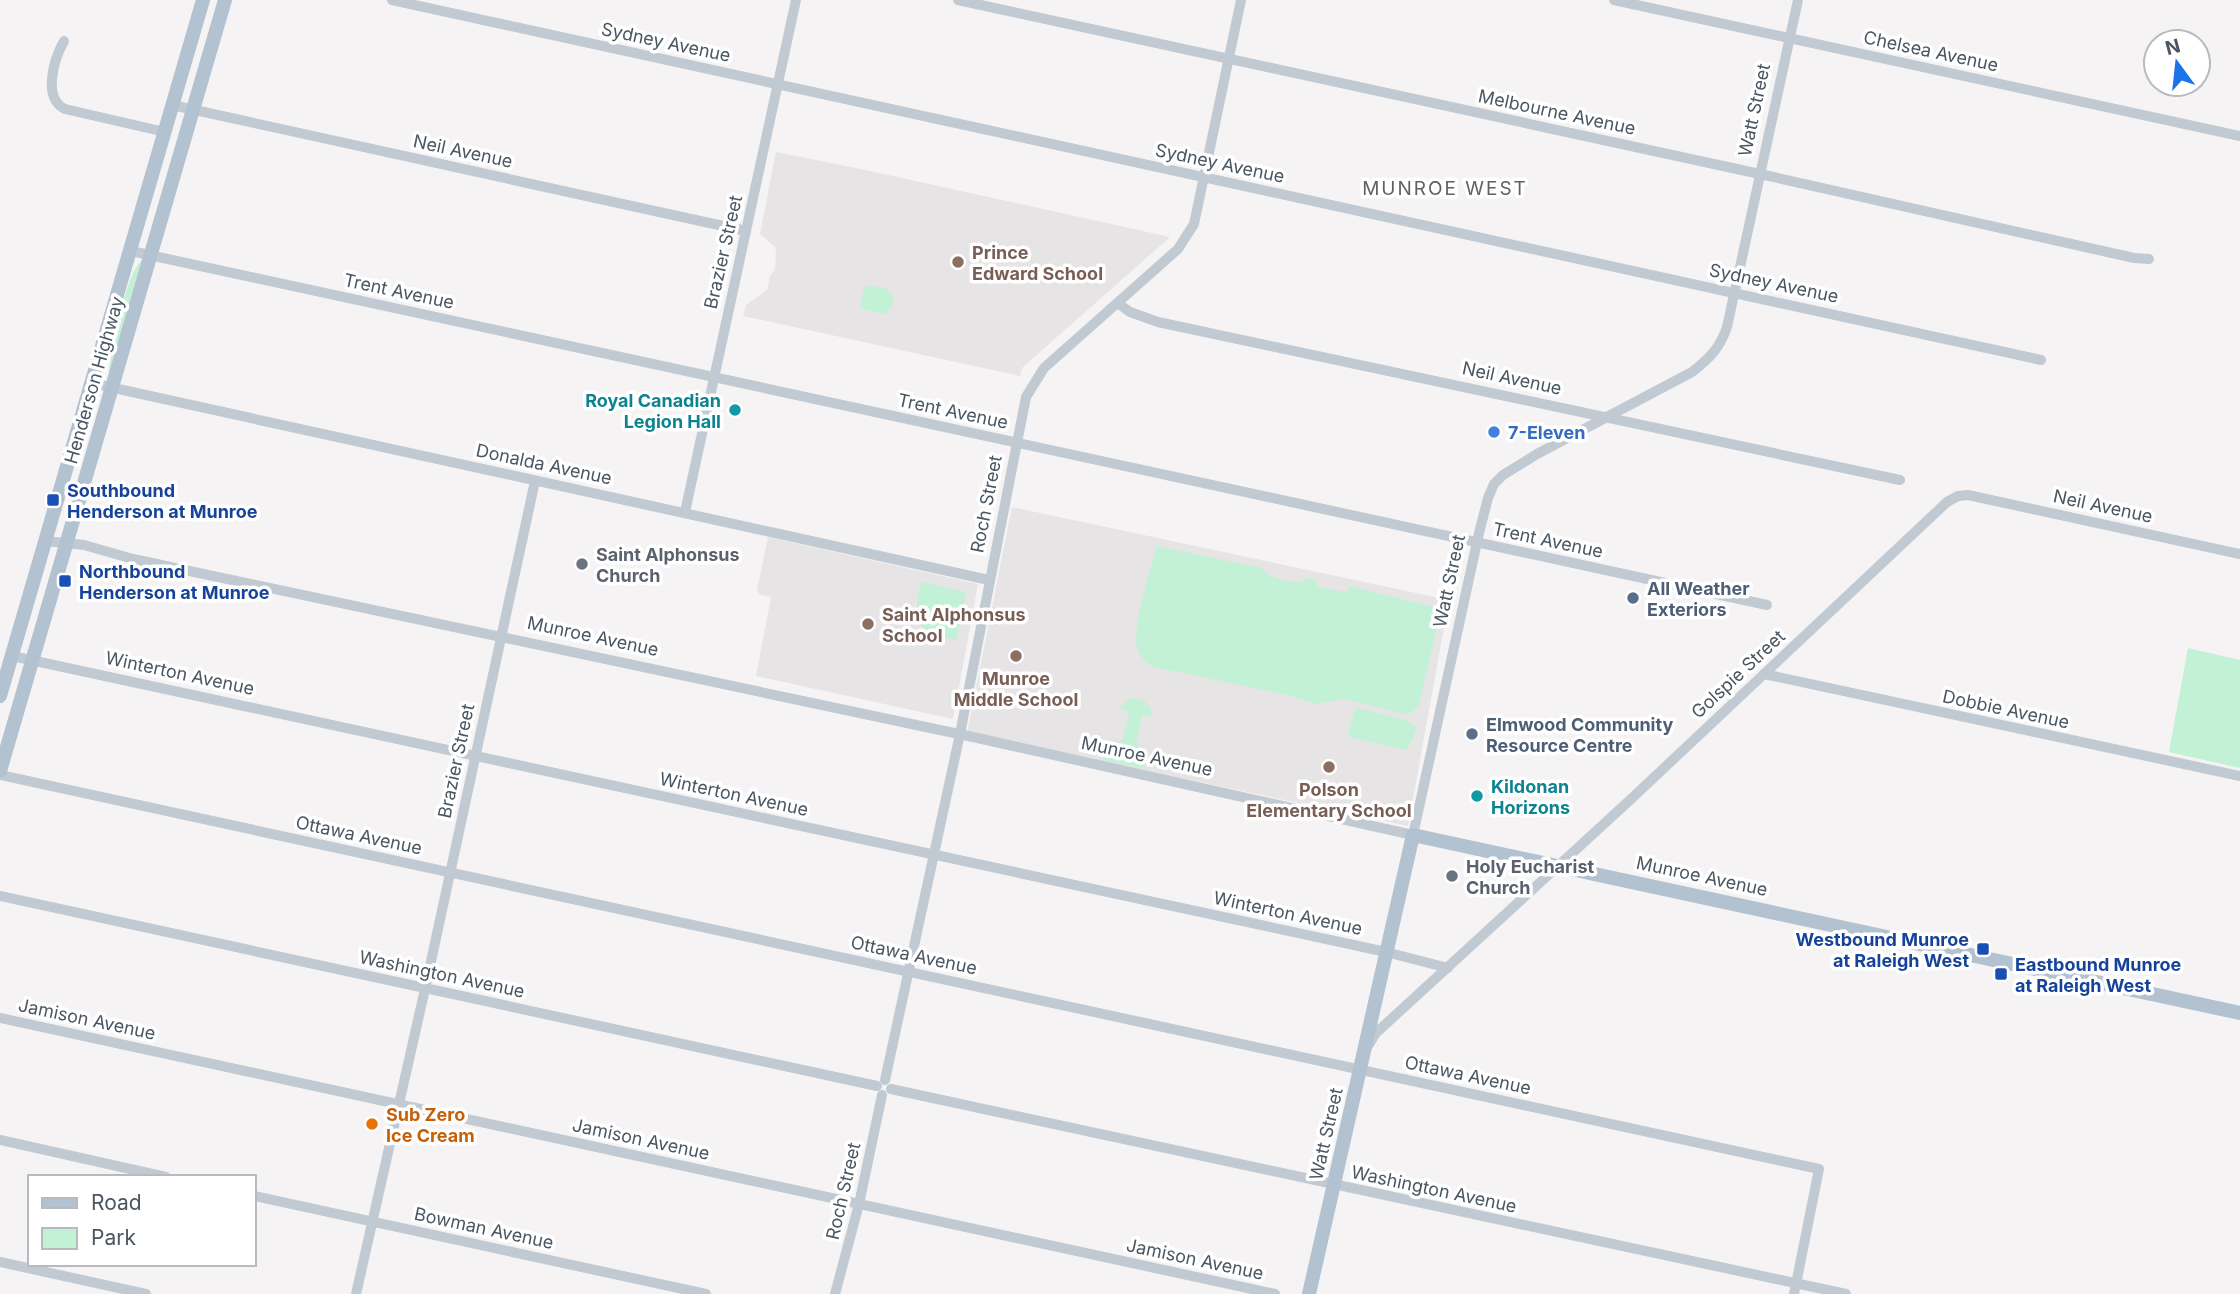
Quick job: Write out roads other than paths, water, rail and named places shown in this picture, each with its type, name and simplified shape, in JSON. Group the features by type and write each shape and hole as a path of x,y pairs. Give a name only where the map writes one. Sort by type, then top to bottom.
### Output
{"main road":[{"name":"Henderson Highway","path":"0,696 203,0"},
{"name":"Henderson Highway","path":"0,773 225,0"},
{"path":"164,132 185,138"},
{"name":"Munroe Avenue","path":"1413,835 1559,864 2240,1013"},
{"name":"Watt Street","path":"1309,1294 1413,835"}],"street":[{"name":"Sydney Avenue","path":"392,0 2041,360"},
{"name":"Brazier Street","path":"685,512 796,0"},
{"name":"Melbourne Avenue","path":"958,0 2134,258 2149,259"},
{"name":"Roch Street","path":"835,1294 859,1204 960,734 1026,397 1045,369 1178,250 1194,225 1241,0"},
{"name":"Chelsea Avenue","path":"1614,0 2240,136"},
{"name":"Watt Street","path":"1413,835 1477,542 1494,484 1503,475 1692,372 1710,358 1722,341 1798,0"},
{"path":"64,41 52,81 52,95 57,105 164,132"},
{"name":"Neil Avenue","path":"172,105 746,231"},
{"name":"Trent Avenue","path":"131,251 1767,605"},
{"name":"Neil Avenue","path":"1119,304 1130,312 1158,322 1230,335 1900,480"},
{"name":"Donalda Avenue","path":"91,383 989,580"},
{"name":"Brazier Street","path":"356,1294 477,755 535,481"},
{"name":"Neil Avenue","path":"1958,496 1968,495 2240,554"},
{"name":"Golspie Street","path":"1362,1062 1376,1033 1947,502 1958,496"},
{"name":"Munroe Avenue","path":"46,541 67,543 501,635 1413,835"},
{"name":"Winterton Avenue","path":"12,656 1386,952 1448,968"},
{"name":"Dobbie Avenue","path":"1764,674 2240,776"},
{"name":"Ottawa Avenue","path":"0,773 909,972 1362,1062 1819,1169 1795,1288"},
{"name":"Washington Avenue","path":"0,896 1795,1288 1846,1294"},
{"name":"Jamison Avenue","path":"0,1018 1275,1294"},
{"path":"0,1140 157,1175"},
{"name":"Bowman Avenue","path":"256,1196 706,1294"},
{"path":"0,1262 146,1294"}],"place":[{"name":"Prince Edward School","path":"958,262"},
{"name":"Royal Canadian Legion Hall","path":"735,410"},
{"name":"7-Eleven","path":"1494,432"},
{"name":"Southbound Henderson at Munroe","path":"53,500"},
{"name":"Saint Alphonsus Church","path":"582,564"},
{"name":"Northbound Henderson at Munroe","path":"65,581"},
{"name":"All Weather Exteriors","path":"1633,598"},
{"name":"Saint Alphonsus School","path":"868,624"},
{"name":"Munroe Middle School","path":"1016,656"},
{"name":"Elmwood Community Resource Centre","path":"1472,734"},
{"name":"Polson Elementary School","path":"1329,767"},
{"name":"Kildonan Horizons","path":"1477,796"},
{"name":"Holy Eucharist Church","path":"1452,876"},
{"name":"Westbound Munroe at Raleigh West","path":"1983,949"},
{"name":"Eastbound Munroe at Raleigh West","path":"2001,974"},
{"name":"Sub Zero Ice Cream","path":"372,1124"}],"district":[{"name":"MUNROE WEST","path":"1445,188"}]}
